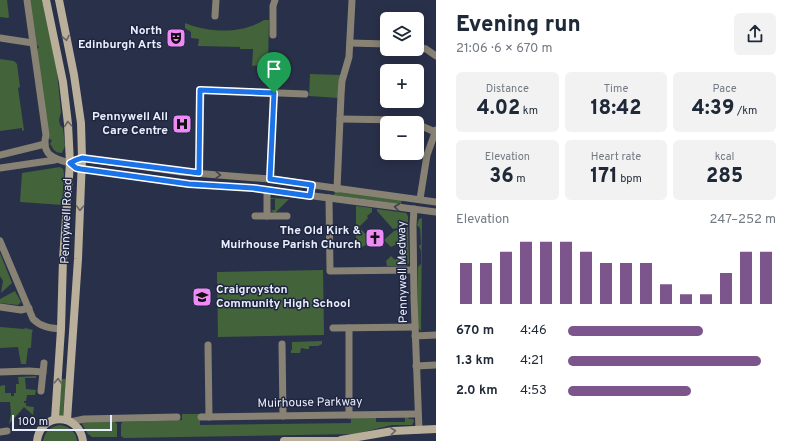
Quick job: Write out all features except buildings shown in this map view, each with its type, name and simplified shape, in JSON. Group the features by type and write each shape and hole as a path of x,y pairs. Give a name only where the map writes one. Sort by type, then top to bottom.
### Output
{"street":[{"path":"27,0 46,135 45,144 48,152 55,160"},
{"name":"Pennywell Road","path":"46,0 63,82 68,124 70,163 63,259 61,329 55,419"},
{"name":"Pennywell Road","path":"59,0 75,82 80,123 82,158 69,421"},
{"path":"215,16 216,0"},
{"path":"273,35 275,0"},
{"path":"337,189 342,81 349,57 352,0"},
{"path":"0,38 33,43"},
{"path":"350,43 380,44"},
{"path":"424,49 436,56"},
{"path":"199,173 200,90 305,94"},
{"path":"270,179 274,93"},
{"path":"340,119 380,120"},
{"path":"420,199 427,155 436,131 424,126"},
{"path":"0,155 45,144"},
{"path":"70,163 82,158 199,173 270,179 436,202"},
{"path":"0,168 55,160 70,163 76,168 81,169 189,184 267,190 436,212"},
{"path":"310,196 312,185"},
{"path":"267,190 267,216"},
{"path":"329,198 330,271 413,270"},
{"name":"Pennywell Medway","path":"414,209 413,270 419,430"},
{"path":"256,216 287,216"},
{"path":"0,241 34,319 38,324 61,329"},
{"path":"0,307 21,310 29,308"},
{"path":"333,328 415,327"},
{"path":"349,328 349,415"},
{"name":"Pennywell Medway","path":"415,336 436,335"},
{"path":"282,344 283,416"},
{"path":"208,345 209,416"},
{"path":"42,391 44,362"},
{"path":"416,366 436,365"},
{"path":"0,372 43,372"},
{"name":"Muirhouse Parkway","path":"201,417 418,414"},
{"path":"37,441 41,428 55,419 69,421 84,418 177,417"},
{"path":"69,421 79,430 83,441"},
{"path":"341,440 393,431 436,429"},
{"path":"284,441 351,441"}],"green space":[{"path":"0,0 7,0 8,18 0,17"},
{"path":"29,0 42,0 57,71 61,112 59,120 60,125 63,128 65,146 62,153 56,152 50,144 52,140 49,139 37,50 39,47 37,45"},
{"path":"264,20 269,20 268,64 252,66 253,49 240,49 240,47 198,46 199,39 191,38 191,32 185,28 185,23 204,29 236,30 255,25"},
{"path":"0,59 14,61 17,64 20,87 18,88 24,130 22,131 22,128 0,131"},
{"path":"310,74 341,75 339,98 309,96"},
{"path":"60,167 63,169 64,173 62,205 20,202 22,173"},
{"path":"335,191 402,199 401,204 334,195"},
{"path":"270,198 289,199 275,213 271,210 275,210 275,199"},
{"path":"356,206 372,208 372,212 367,216 368,218 359,227 371,240 363,247 356,247"},
{"path":"377,209 406,213 408,216 408,225 393,229 377,211"},
{"path":"422,218 421,331 417,327 418,267 421,264 421,251 419,246 421,244 420,228 417,225 419,219"},
{"path":"408,227 409,263 406,266 387,266 386,261 391,256 395,260 404,251 397,244 391,247 384,240 394,231"},
{"path":"0,253 12,283 1,293 3,281 0,276"},
{"path":"323,270 324,335 218,337 217,272"},
{"path":"15,291 21,302 18,305 0,303 0,299"},
{"path":"0,327 25,328 33,330 31,348 28,348 26,364 21,364 18,347 0,348"},
{"path":"322,341 322,344 318,346 309,346 309,349 301,348 300,353 291,353 292,342"},
{"path":"36,376 36,378 25,378 26,389 36,390 35,395 27,395 26,401 24,401 26,406 34,407 33,415 24,407 9,424 11,414 10,402 0,402 0,386 5,385 5,393 11,393 11,396 14,396 14,393 16,393 16,384 19,384 18,377"},
{"path":"61,379 66,379 62,416 59,414"},
{"path":"182,414 200,414 200,425 351,423 351,418 376,418 376,422 405,422 405,417 408,417 414,421 412,425 392,425 355,434 124,438 121,436 122,422 182,420"},
{"path":"83,421 114,421 117,424 117,437 92,437 88,434 82,424"},
{"path":"61,425 72,430 77,441 43,441 45,434 49,430"}],"place":[{"name":"North Edinburgh Arts","path":"176,38"},
{"name":"Pennywell All Care Centre","path":"182,124"},
{"name":"The Old Kirk & Muirhouse Parish Church","path":"375,238"},
{"name":"Craigroyston Community High School","path":"202,297"}],"route":[{"path":"200,90 274,93 272,170 270,179 312,185 310,196 236,186 189,184 81,169 76,168 70,163 82,158 181,172 199,173 200,90"}]}
